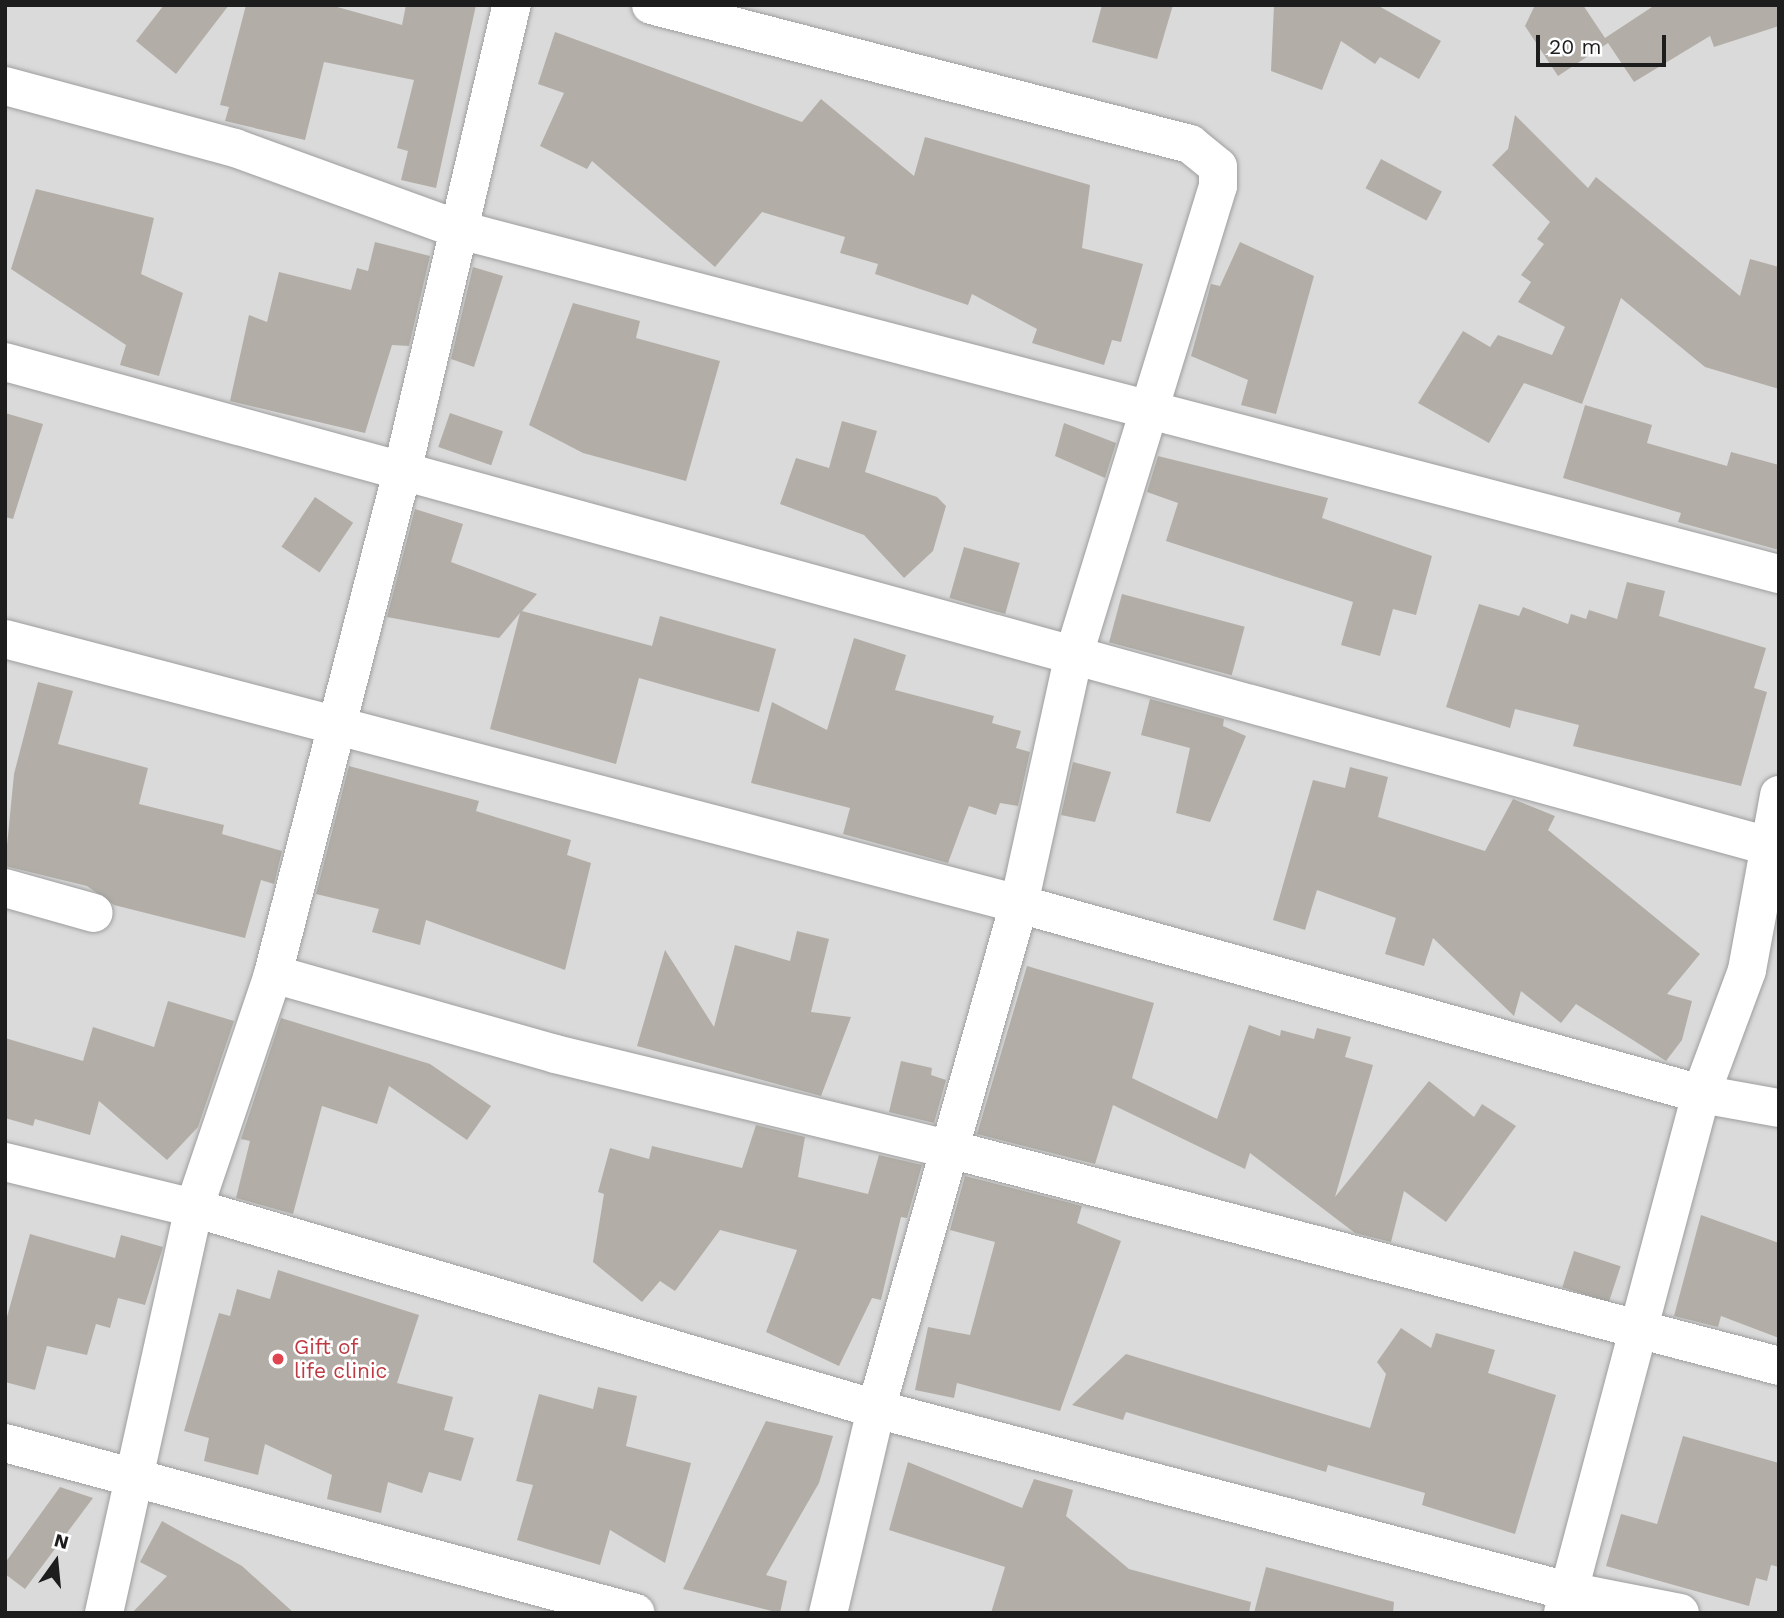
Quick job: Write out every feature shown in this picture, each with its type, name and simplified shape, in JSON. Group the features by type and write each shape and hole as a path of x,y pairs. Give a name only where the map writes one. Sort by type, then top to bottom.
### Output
{"street":[{"path":"104,1613 194,1208 273,974 334,724 403,468 512,5"},
{"path":"651,5 1190,144 1209,155 1218,166 1218,186 1147,404 1074,654 1018,904 953,1150 876,1409 828,1613"},
{"path":"5,86 234,148 460,230 1147,404 1779,574"},
{"path":"5,362 403,468 1772,848"},
{"path":"5,639 1018,904 1701,1094 1779,1108"},
{"path":"1566,1602 1634,1330 1701,1094 1747,970 1772,848 1779,796"},
{"path":"5,888 94,913"},
{"path":"273,974 555,1055 953,1150 1779,1366"},
{"path":"5,1162 194,1208 876,1409 1566,1602 1680,1613"},
{"path":"5,1443 636,1613"}],"shaded area":[{"path":"5,5 1779,5 1779,1613 5,1613"}],"building":[{"path":"164,5 229,5 176,74 136,41"},
{"path":"246,5 330,5 402,25 406,5 476,5 436,188 401,180 408,151 397,148 414,80 324,62 305,140 225,121 229,107 220,105"},
{"path":"1102,5 1173,5 1157,59 1092,42"},
{"path":"1274,5 1377,5 1441,41 1419,79 1380,57 1375,64 1341,41 1322,90 1271,71"},
{"path":"1535,5 1583,5 1605,38 1655,5 1779,5 1779,26 1714,47 1710,36 1634,82 1608,43 1558,76 1525,26"},
{"path":"555,32 802,122 821,99 914,176 925,137 1090,185 1082,248 1143,264 1121,342 1112,340 1104,365 1032,343 1037,329 972,294 968,305 875,274 878,264 840,253 845,237 762,212 715,267 592,161 587,169 540,146 564,93 538,84"},
{"path":"1515,115 1588,188 1596,177 1740,296 1750,259 1779,267 1779,389 1705,367 1621,298 1582,404 1524,383 1489,443 1418,403 1463,331 1490,347 1498,335 1552,355 1565,327 1518,302 1531,282 1521,275 1544,244 1537,239 1550,222 1492,165 1508,149"},
{"path":"1381,159 1442,191 1426,221 1366,188"},
{"path":"36,189 154,218 141,274 183,293 159,376 120,365 126,345 11,269"},
{"path":"375,242 430,256 409,346 392,345 365,433 230,401 249,315 267,322 279,272 351,290 357,268 368,271"},
{"path":"1240,242 1314,276 1276,414 1241,405 1248,380 1191,356 1211,284 1220,286"},
{"path":"473,267 503,276 474,367 451,359"},
{"path":"573,303 640,321 636,338 720,361 686,481 583,453 529,425"},
{"path":"1585,405 1652,425 1647,443 1727,466 1731,452 1779,465 1779,550 1678,522 1681,513 1563,478"},
{"path":"5,413 43,424 13,519 5,517"},
{"path":"450,413 503,431 491,465 438,447"},
{"path":"842,421 877,431 865,472 937,497 946,506 933,551 904,578 864,535 780,504 796,458 829,468"},
{"path":"1064,423 1116,443 1105,478 1055,456"},
{"path":"1158,456 1328,498 1322,518 1432,556 1416,615 1393,609 1380,656 1341,645 1353,602 1166,541 1178,503 1147,492"},
{"path":"315,497 353,523 320,572 281,547"},
{"path":"415,509 463,524 451,562 537,594 522,611 652,646 660,616 776,649 759,712 639,678 616,764 490,729 520,613 499,638 387,617"},
{"path":"964,547 1020,563 1005,614 949,598"},
{"path":"1627,582 1665,591 1659,616 1766,648 1754,688 1767,692 1741,786 1573,746 1579,725 1515,709 1510,728 1446,707 1479,604 1519,616 1523,607 1568,624 1571,614 1586,619 1589,610 1617,619"},
{"path":"1122,594 1245,627 1232,675 1109,642"},
{"path":"854,638 906,655 895,690 994,716 992,723 1021,731 1016,748 1030,752 1018,806 1000,803 996,815 969,806 948,863 843,834 850,808 751,783 772,702 827,730"},
{"path":"38,682 73,691 58,744 148,768 139,804 224,825 222,834 282,851 274,884 261,880 245,938 114,905 87,886 5,866 14,774"},
{"path":"1150,699 1224,719 1223,726 1246,736 1210,822 1176,813 1190,748 1141,735"},
{"path":"1073,762 1111,772 1095,822 1061,815"},
{"path":"349,766 479,801 476,811 571,840 567,855 591,863 565,970 426,920 420,945 372,932 379,909 316,894"},
{"path":"1350,767 1388,777 1378,817 1485,851 1513,799 1555,816 1548,830 1700,954 1667,994 1692,1001 1682,1040 1666,1061 1576,1004 1561,1023 1521,991 1514,1016 1433,938 1424,966 1385,954 1396,918 1317,890 1305,930 1273,920 1313,780 1345,788"},
{"path":"797,931 829,939 811,1012 851,1017 821,1096 637,1046 665,950 714,1027 735,945 790,961"},
{"path":"1027,966 1154,1003 1132,1078 1217,1119 1249,1025 1280,1036 1281,1030 1314,1039 1317,1028 1351,1037 1345,1057 1373,1065 1335,1197 1429,1081 1474,1117 1482,1104 1516,1126 1446,1222 1404,1191 1391,1242 1355,1233 1250,1153 1245,1169 1113,1105 1095,1164 977,1134"},
{"path":"168,1001 234,1021 198,1127 167,1160 99,1101 90,1135 35,1119 33,1126 5,1118 5,1038 83,1061 93,1027 154,1047"},
{"path":"281,1018 430,1064 491,1106 467,1140 389,1086 377,1124 322,1106 293,1214 236,1198 250,1141 241,1139"},
{"path":"901,1061 932,1068 931,1075 946,1080 934,1123 889,1112"},
{"path":"756,1125 805,1137 798,1177 868,1194 879,1155 922,1165 907,1218 901,1217 881,1300 872,1298 839,1366 766,1332 797,1250 720,1230 675,1291 660,1281 642,1302 593,1262 604,1194 598,1192 610,1148 649,1159 652,1146 742,1168"},
{"path":"965,1176 1082,1206 1077,1223 1121,1241 1060,1411 957,1383 954,1398 915,1390 928,1327 970,1335 995,1242 950,1230"},
{"path":"1701,1215 1779,1243 1779,1338 1721,1316 1718,1327 1674,1316"},
{"path":"30,1234 115,1258 121,1235 163,1247 145,1305 118,1298 110,1328 96,1324 87,1355 47,1346 35,1390 5,1382 5,1324"},
{"path":"1574,1251 1621,1266 1609,1302 1562,1287"},
{"path":"278,1270 419,1315 397,1383 453,1397 444,1430 474,1438 461,1481 429,1472 422,1493 388,1482 381,1513 327,1499 332,1475 265,1444 258,1475 204,1461 209,1438 184,1431 219,1313 230,1316 237,1289 270,1299"},
{"path":"1401,1328 1431,1348 1436,1333 1495,1350 1488,1373 1556,1395 1515,1534 1422,1505 1425,1493 1328,1465 1326,1472 1126,1412 1123,1420 1072,1405 1126,1354 1370,1428 1386,1374 1377,1362"},
{"path":"598,1387 637,1396 626,1446 691,1463 665,1563 610,1530 600,1565 517,1540 533,1485 516,1481 539,1394 593,1409"},
{"path":"766,1421 833,1436 819,1483 766,1575 787,1581 780,1613 683,1589"},
{"path":"1683,1436 1779,1463 1779,1567 1771,1565 1767,1581 1756,1578 1749,1606 1606,1566 1621,1514 1657,1524"},
{"path":"908,1462 1022,1508 1034,1479 1073,1490 1066,1516 1129,1569 1251,1602 1249,1613 991,1613 1005,1567 889,1530"},
{"path":"60,1487 93,1498 25,1589 5,1574 5,1563"},
{"path":"162,1521 242,1566 294,1613 132,1613 167,1576 140,1562"},
{"path":"1266,1567 1394,1602 1393,1613 1254,1613"}],"place":[{"name":"Gift of life clinic","path":"278,1359"}]}
